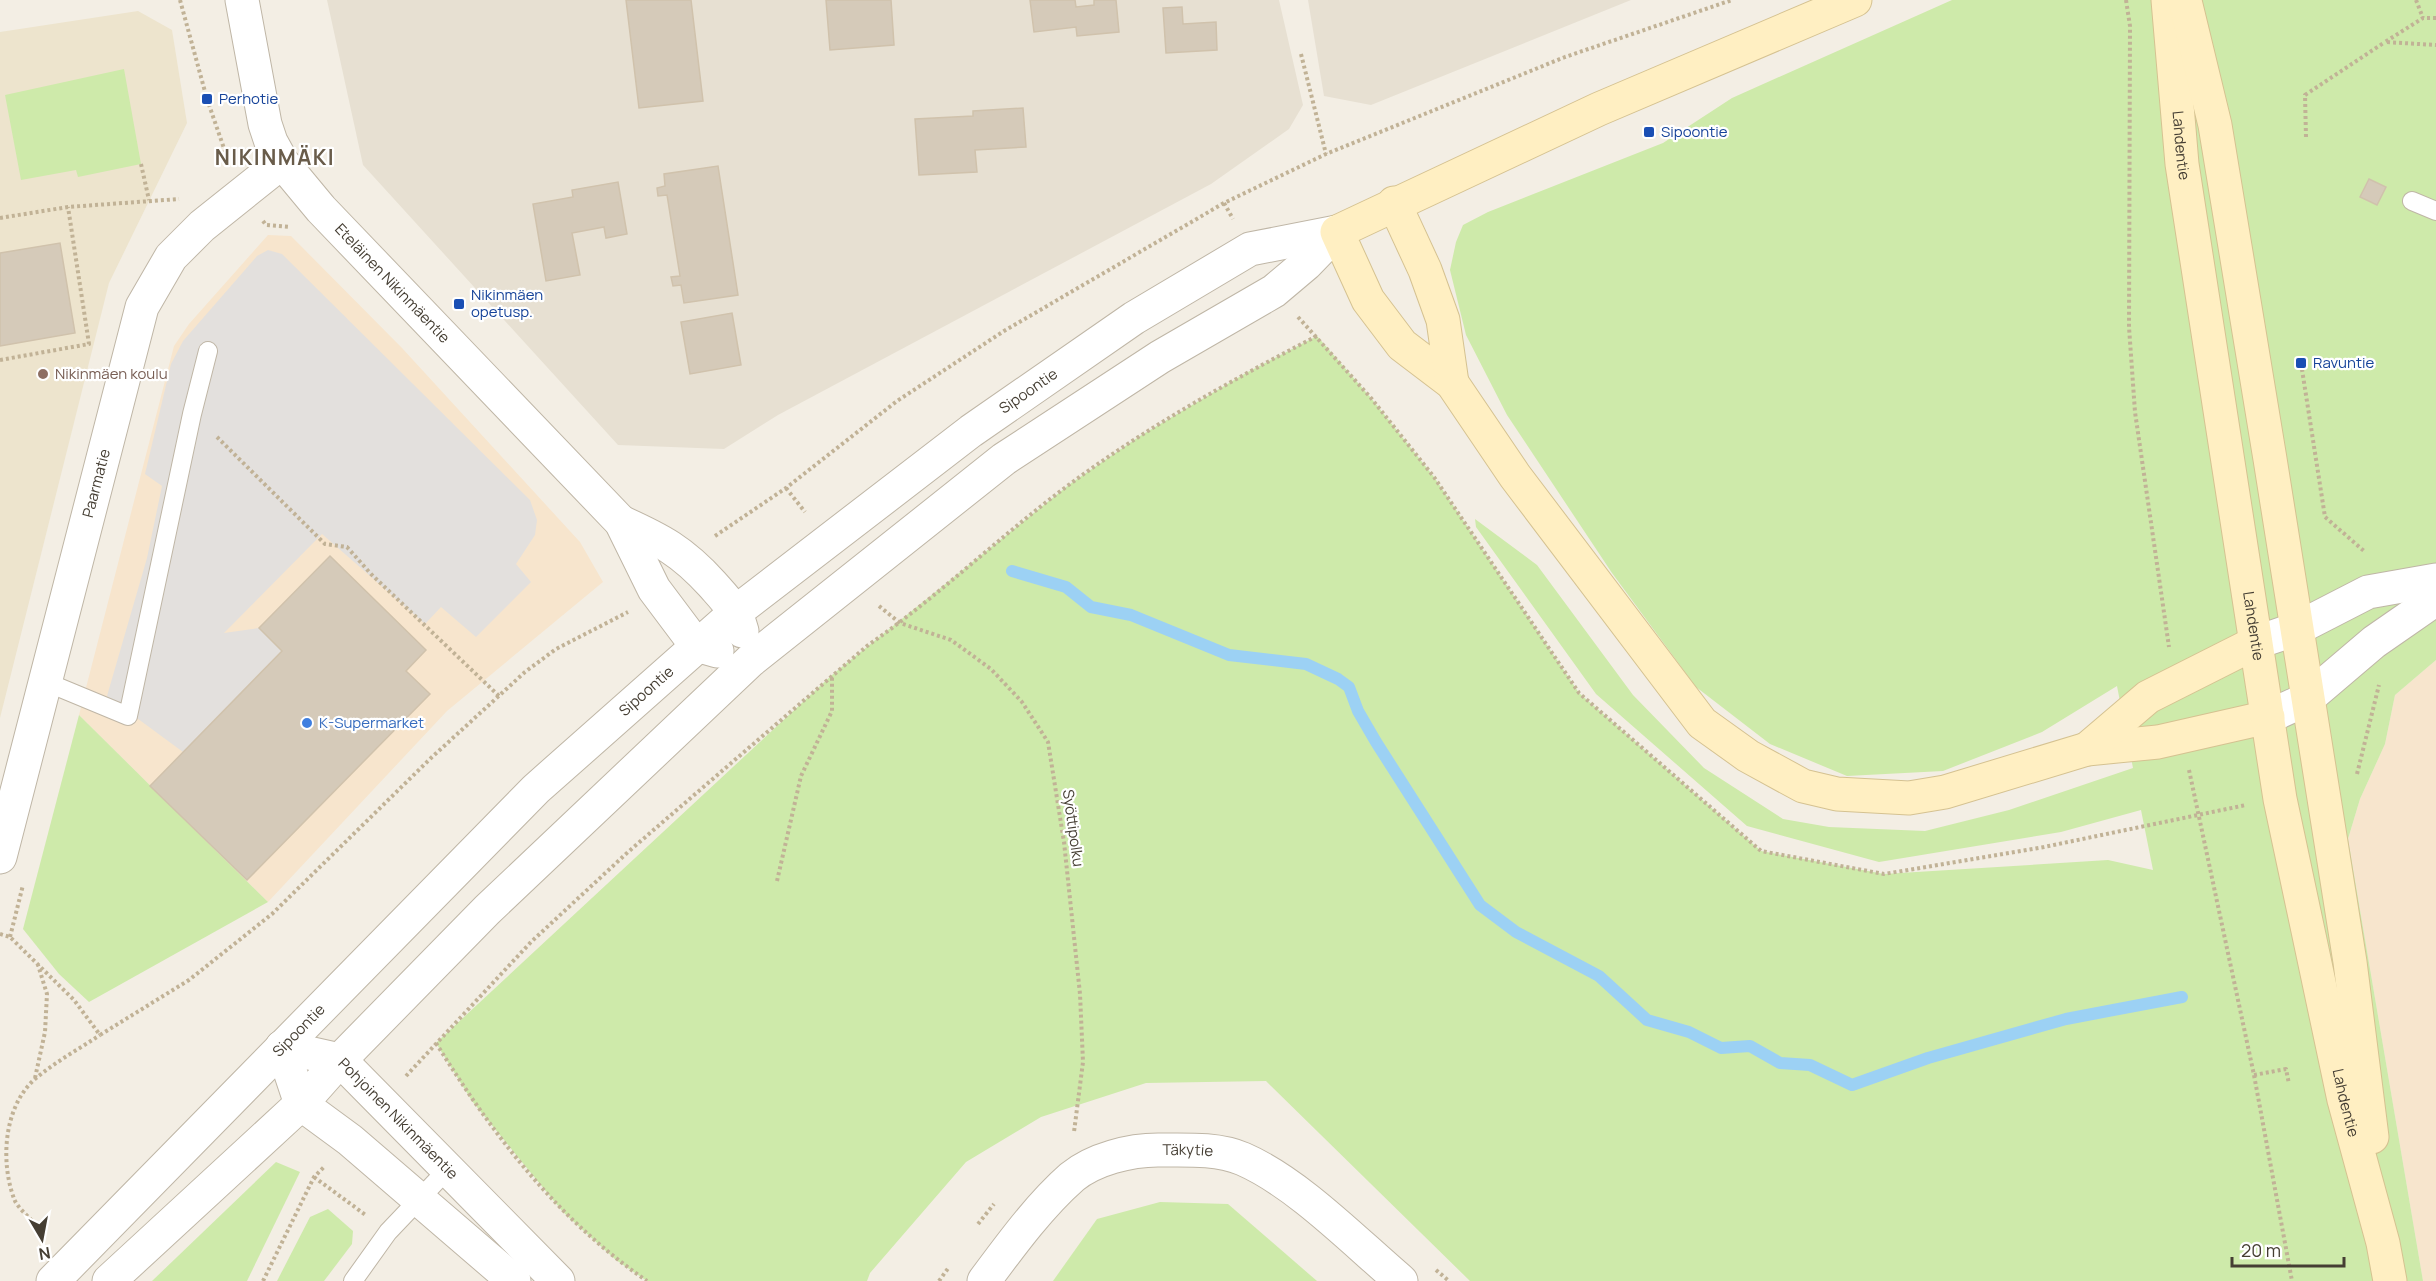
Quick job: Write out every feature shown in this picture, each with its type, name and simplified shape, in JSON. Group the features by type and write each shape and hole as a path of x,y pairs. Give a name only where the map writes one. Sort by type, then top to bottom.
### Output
{"main road":[{"name":"Sipoontie","path":"1337,232 1394,203 1599,109 1855,0"},
{"name":"Lahdentie","path":"2168,0 2182,164 2280,799 2344,1100 2383,1243"},
{"name":"Lahdentie","path":"2184,0 2215,125 2350,962 2383,1243 2390,1281"},
{"path":"1394,203 1425,270 1443,320 1452,383"},
{"path":"1337,232 1368,300 1402,345 1452,383 1515,476 1702,723 1748,756 1803,786 1837,794 1909,798 1945,792 2087,749 2158,742 2268,717"},
{"path":"2087,749 2148,697 2255,643"}],"street":[{"name":"Eteläinen Nikinmäentie","path":"242,0 265,124 271,142 282,162 368,260 478,370 621,522 654,588 696,645"},
{"name":"Paarmatie","path":"0,858 142,307 171,257 202,226 282,162"},
{"name":"Sipoontie","path":"53,1281 536,789 736,611 971,431 1134,318 1250,249 1337,232"},
{"name":"Sipoontie","path":"109,1281 301,1104 340,1060 487,910 750,661 1004,459 1160,357 1274,291 1306,264 1337,232"},
{"name":"Eteläinen Nikinmäentie","path":"621,522 665,542 688,558 736,611 750,661"},
{"path":"2255,643 2295,629 2368,592 2436,580"},
{"path":"2268,717 2307,699 2374,642 2436,599"},
{"path":"696,645 750,661"},
{"path":"282,1047 301,1104 350,1140 514,1281"},
{"name":"Pohjoinen Nikinmäentie","path":"282,1047 340,1060 558,1281"},
{"name":"Täkytie","path":"984,1281 1046,1205 1074,1176 1108,1158 1143,1150 1188,1150 1242,1158 1283,1182 1401,1281"}],"lane":[{"path":"2412,201 2436,211"},
{"path":"46,682 128,717 192,414 208,351"},
{"path":"353,1281 388,1232 447,1170"}],"path":[{"path":"711,538 786,489 897,401 1004,331 1224,203 1326,154 1565,57 1732,0"},
{"path":"2127,0 2130,26 2129,327 2136,412 2170,652"},
{"path":"2416,0 2424,18"},
{"path":"2306,137 2305,95 2424,18 2436,18"},
{"path":"2385,42 2436,45"},
{"path":"1301,54 1326,154"},
{"path":"141,164 149,200"},
{"path":"0,218 68,207 182,199"},
{"path":"0,360 89,344 68,207"},
{"path":"257,230 266,225"},
{"path":"647,1281 616,1260 562,1212 519,1164 472,1101 436,1043 531,942 628,852 832,675 1079,478 1140,436 1246,373 1317,336"},
{"path":"2301,363 2325,517 2364,551"},
{"path":"214,434 325,544 346,548 499,696"},
{"path":"36,1225 14,1200 4,1173 2,1137 13,1106 35,1080 100,1035 189,980 272,914 431,758 525,672 556,649 615,620 632,608"},
{"name":"Syöttipolku","path":"885,613 900,623 951,640 991,669 1022,702 1048,742 1064,842 1080,994 1083,1062 1074,1132"},
{"path":"777,881 801,776 832,711 832,675"},
{"path":"2352,781 2359,770 2380,680"},
{"path":"2188,762 2254,1075 2292,1281"},
{"path":"2198,814 2250,805"},
{"path":"0,934 10,937 74,1000 100,1035"},
{"path":"35,1080 45,1032 47,994 37,965"},
{"path":"2254,1075 2286,1069 2289,1084"},
{"path":"263,1281 314,1177"}],"shaded area":[{"path":"327,0 1279,0 1303,105 1289,129 1211,184 778,415 724,449 618,445 363,165"},
{"path":"1308,0 1631,0 1371,105 1324,96"},
{"name":"Nikinmäen koulu","path":"138,11 172,30 187,123 109,283 0,718 0,32"},
{"path":"268,235 291,236 402,348 580,542 603,582 447,711 268,902 79,715 174,346 189,324"},
{"path":"268,250 282,254 530,500 537,520 535,535 516,564 531,582 476,637 441,607 425,624 322,534 224,633 259,628 282,651 183,752 107,696 147,558 162,486 145,474 171,364 183,341 257,256"},
{"path":"2436,660 2436,1281 2423,1281 2348,839 2360,799 2385,744 2395,695"}],"green space":[{"path":"1952,0 2436,0 2436,660 2395,695 2385,744 2360,799 2348,839 2423,1281 1470,1281 1266,1081 1146,1083 1041,1117 966,1162 870,1273 867,1281 647,1281 616,1260 563,1212 472,1101 436,1043 832,675 1070,484 1140,436 1246,373 1317,336 1371,398 1434,477 1579,693 1761,851 1884,874 2108,860 2153,870 2141,810 2061,832 1879,862 1747,826 1596,694 1476,527 1475,519 1537,565 1633,695 1704,768 1783,819 1829,827 1925,831 2009,810 2133,768 2117,686 2042,732 1943,771 1847,776 1770,744 1696,687 1612,573 1507,415 1466,335 1450,270 1456,242 1463,225 1488,212 1663,143 1732,98"},
{"path":"124,69 141,164 78,177 76,170 21,180 5,95"},
{"path":"79,715 268,902 89,1002 59,974 23,929"},
{"path":"276,1162 300,1172 247,1281 152,1281"},
{"path":"1160,1202 1228,1204 1317,1281 1053,1281 1097,1219"},
{"path":"328,1209 353,1231 352,1244 324,1281 277,1281 310,1217"}],"building":[{"path":"626,0 691,0 703,101 639,108"},
{"path":"826,0 891,0 894,45 830,50"},
{"path":"1030,0 1075,0 1076,7 1094,5 1094,0 1116,0 1119,32 1077,36 1076,27 1034,32"},
{"path":"1182,7 1183,24 1216,22 1217,50 1166,53 1163,8"},
{"path":"1023,108 1026,147 975,150 977,172 919,175 915,119 973,116 973,111"},
{"path":"718,166 738,295 684,303 681,285 673,286 671,277 680,276 667,195 658,196 657,188 665,186 664,174"},
{"path":"2369,179 2386,187 2377,205 2360,197"},
{"path":"618,182 627,234 606,238 604,227 572,233 580,275 546,281 533,204 573,197 572,190"},
{"name":"Nikinmäen koulu","path":"60,243 75,333 0,346 0,253"},
{"path":"732,313 741,365 690,374 681,322"},
{"name":"K-Supermarket","path":"330,556 426,650 406,671 430,694 247,880 150,786 282,651 259,628"}],"waterway":[{"path":"1012,571 1066,587 1091,607 1131,615 1229,655 1306,664 1338,679 1349,687 1358,711 1376,742 1480,905 1516,932 1599,976 1647,1020 1689,1032 1721,1048 1750,1046 1780,1063 1810,1065 1852,1085 1928,1058 2066,1019 2182,997"}],"place":[{"name":"Perhotie","path":"207,99"},
{"name":"Sipoontie","path":"1649,132"},
{"name":"Nikinmäen opetusp.","path":"459,304"},
{"name":"Ravuntie","path":"2301,363"},
{"name":"Nikinmäen koulu","path":"43,374"},
{"name":"K-Supermarket","path":"307,723"}],"district":[{"name":"NIKINMÄKI","path":"275,158"}]}
